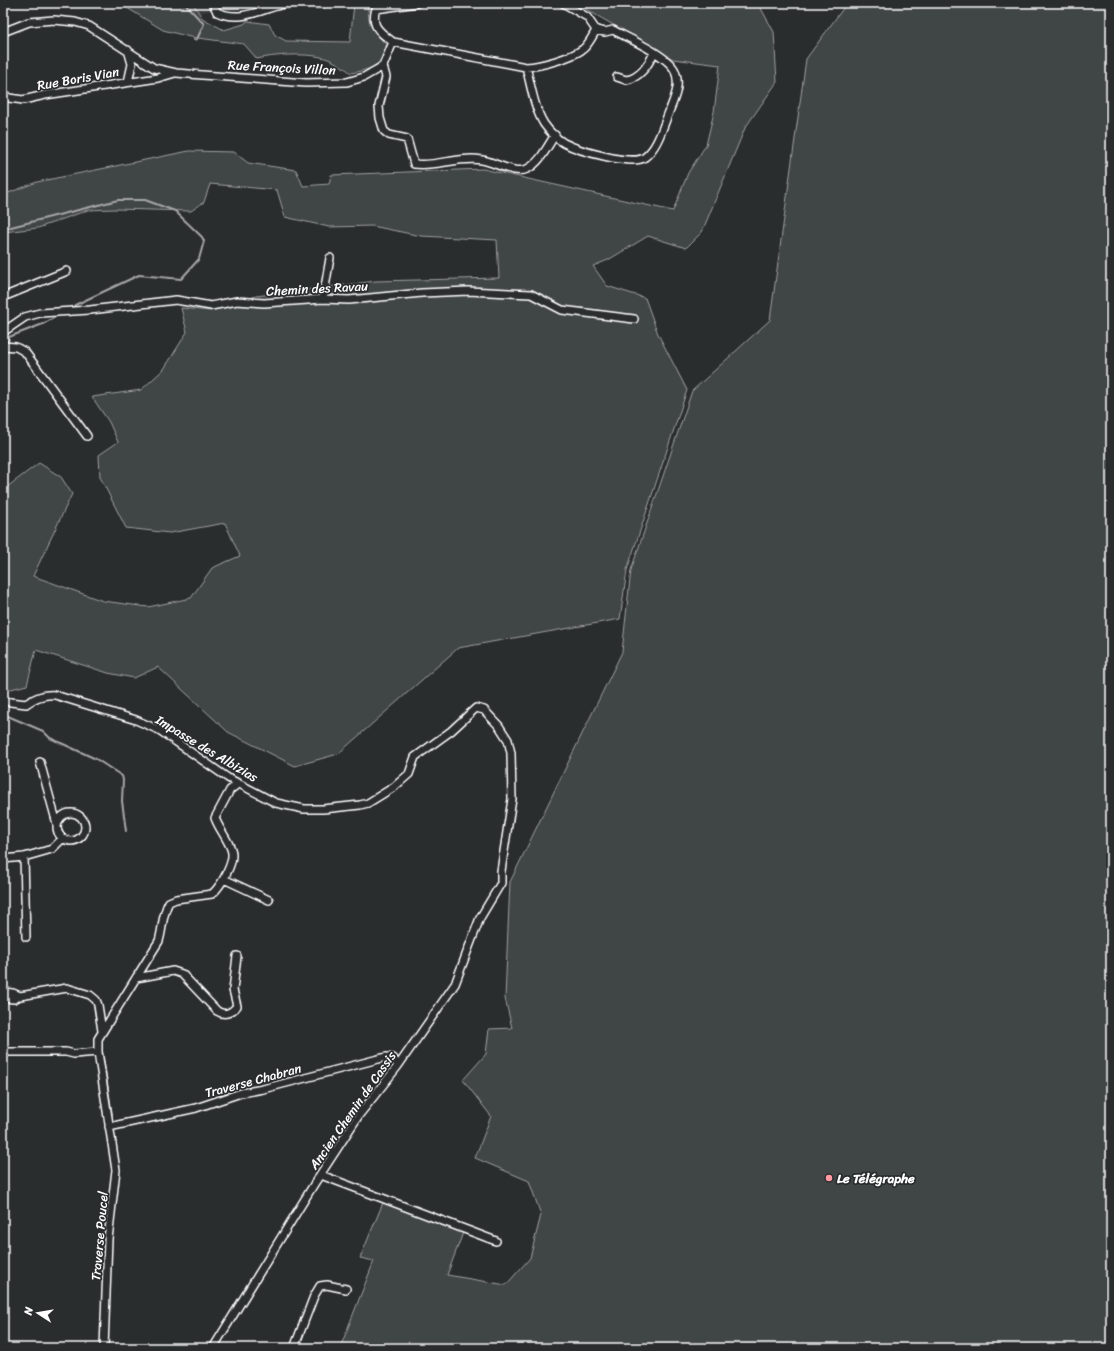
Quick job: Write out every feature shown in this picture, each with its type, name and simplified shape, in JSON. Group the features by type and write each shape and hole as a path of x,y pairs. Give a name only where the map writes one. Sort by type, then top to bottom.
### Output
{"street":[{"path":"213,3 217,12 223,15 247,16 290,3 324,3"},
{"path":"417,3 377,6 374,22 378,30 394,42 526,67 538,66 582,49 589,42 596,30"},
{"path":"526,67 539,114 545,125 554,136 564,143 578,149 628,161 638,161 646,157 658,137 676,95 677,82 675,71 669,62 613,30 605,32 596,30 587,17 563,3"},
{"name":"Rue François Villon","path":"3,32 29,22 54,20 75,22 89,26 154,68 176,73 306,83 347,82 364,77 383,66"},
{"path":"394,42 383,66 386,76 379,106 380,118 384,131 389,135 407,139 414,164 419,165 469,158 483,160 517,170 527,169 540,158 554,136"},
{"path":"128,50 132,64 128,82"},
{"path":"617,76 626,80 637,75 646,67 654,53"},
{"name":"Rue François Villon","path":"158,78 176,73"},
{"name":"Rue Boris Vian","path":"3,94 10,98 23,100 45,94 158,78"},
{"path":"323,299 330,258"},
{"path":"3,297 67,271"},
{"name":"Chemin des Ravau","path":"3,332 25,317 40,313 90,310 176,300 211,306 237,301 264,303 323,299 349,300 422,293 468,291 531,294 562,310 634,319"},
{"path":"3,346 16,346 25,352 87,436"},
{"name":"Impasse des Albizias","path":"3,701 26,704 41,696 55,695 136,720 159,730 238,784 276,803 304,809 323,809 368,803 394,787 409,774 415,757 459,724 472,710 476,708 484,710 504,733 508,740 511,753 512,799 502,871 502,883"},
{"path":"40,762 57,824 57,830 66,841 77,841 84,833 85,823 78,815 73,813 63,816 57,824"},
{"path":"102,1031 159,941 163,928 164,910 169,902 176,899 212,894 224,879 231,860 232,850 215,818 230,790 238,784"},
{"path":"3,859 24,857 52,849 62,838"},
{"path":"24,857 26,937"},
{"path":"224,879 269,900"},
{"name":"Ancien Chemin de Cassis","path":"213,1348 359,1116 398,1066 455,984 480,918 502,883"},
{"path":"136,978 173,971 182,974 217,1011 222,1014 230,1013 237,1006 233,990 237,956"},
{"path":"3,998 14,999 20,996 67,988 90,995 96,1000 98,1005 102,1031"},
{"path":"3,992 13,993 20,996"},
{"path":"98,1005 106,1013 112,1016"},
{"name":"Traverse Poucel","path":"102,1031 98,1039 98,1052 116,1170 108,1239 104,1348"},
{"path":"3,1052 66,1052 74,1054 98,1052"},
{"name":"Traverse Chabran","path":"109,1127 196,1108 241,1093 263,1089 386,1057 393,1058 398,1066"},
{"path":"321,1175 496,1241"},
{"path":"294,1348 314,1296 320,1286 327,1285 346,1289"}],"shaded area":[{"path":"119,3 193,3 202,18 224,30 244,24 247,21 269,24 275,35 286,41 350,42 354,4 367,3 370,25 385,44 384,52 382,58 375,66 351,73 333,61 314,56 289,55 271,56 257,59 244,44 190,37 163,30"},
{"path":"187,3 278,3 246,14 244,10 240,8 228,13 224,18 216,14 214,10 201,13 189,7"},
{"path":"575,3 758,3 774,32 777,82 745,128 702,232 686,248 648,236 608,260 593,266 607,286 645,298 658,334 687,390 627,570 620,619 458,648 338,754 295,766 228,732 158,667 134,678 108,673 36,650 27,685 3,691 3,490 39,463 61,477 72,494 33,576 103,601 148,607 191,598 212,568 240,556 225,523 170,533 126,528 100,477 99,455 118,442 109,422 92,397 141,390 164,369 187,332 181,308 211,311 256,296 376,281 499,278 497,240 421,236 372,226 329,227 285,217 277,190 210,184 204,202 191,211 114,209 88,210 38,228 3,232 3,195 37,182 189,151 234,152 248,163 296,170 303,186 329,184 331,175 483,169 673,211 688,173 706,145 714,112 720,65 673,59"},
{"path":"847,3 1111,3 1111,1348 340,1348 374,1261 360,1258 385,1198 464,1230 447,1275 506,1285 530,1258 541,1215 529,1181 475,1158 491,1116 463,1080 486,1054 489,1029 512,1028 505,998 510,882 622,652 631,570 692,391 770,320 806,59"}],"waterway":[{"path":"184,3 204,24 197,39 194,40"},
{"path":"3,229 118,200 145,200 175,211 202,237 204,241 199,259 181,279 139,275 75,305 72,308"},
{"path":"8,341 9,337 43,324 59,315"},
{"path":"3,714 43,731 50,738 96,759 122,776 122,801 126,831"},
{"path":"102,1051 112,1115"}],"place":[{"name":"Le Télégraphe","path":"829,1178"}]}
